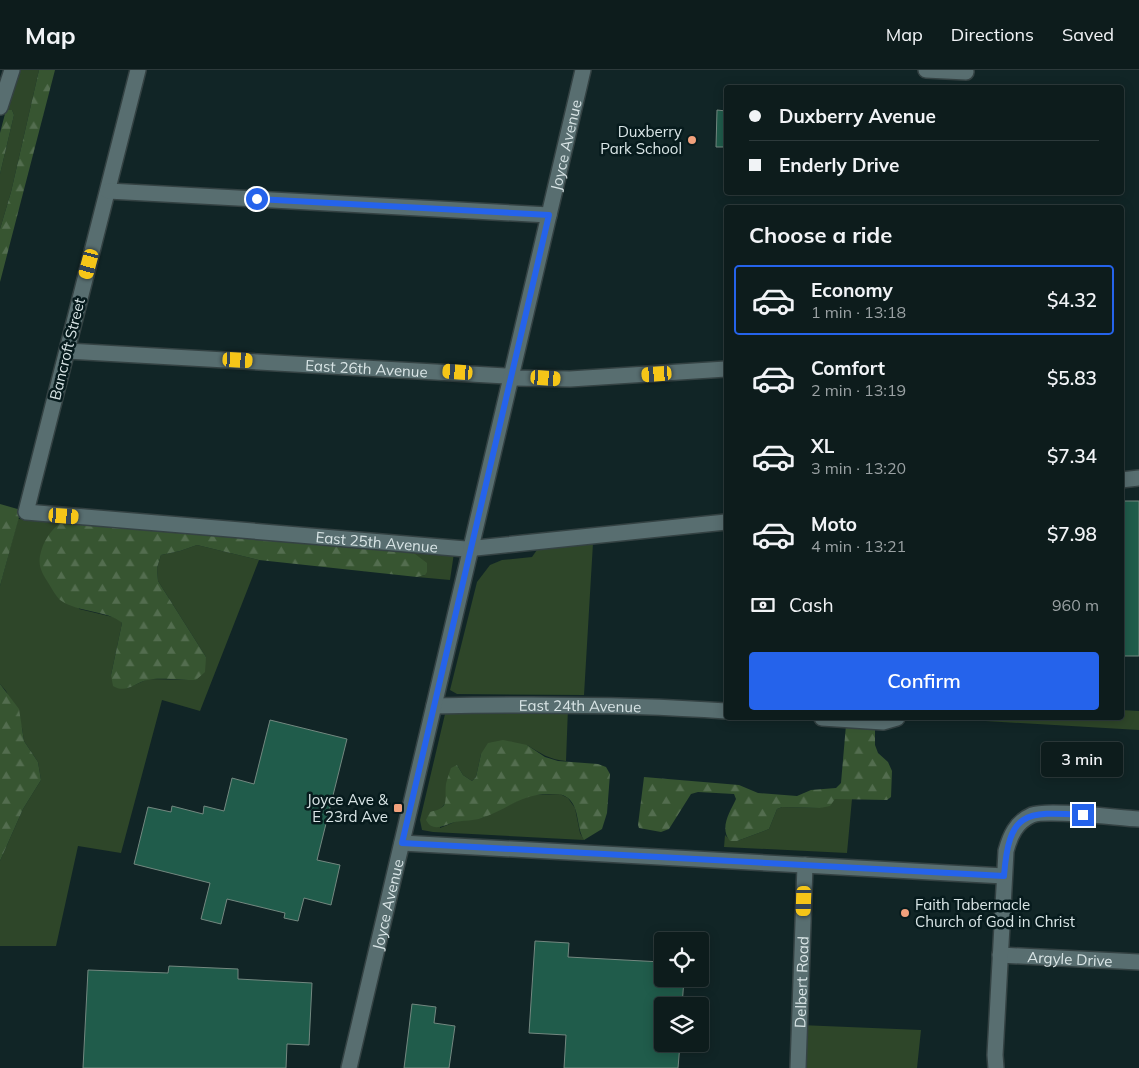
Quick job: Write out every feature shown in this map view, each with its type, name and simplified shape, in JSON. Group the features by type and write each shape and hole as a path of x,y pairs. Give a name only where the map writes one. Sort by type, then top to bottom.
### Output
{"street":[{"path":"0,107 12,70"},
{"name":"Bancroft Street","path":"26,512 138,70"},
{"name":"Joyce Avenue","path":"349,1068 583,70"},
{"path":"926,70 966,72"},
{"path":"108,191 549,215"},
{"name":"East 26th Avenue","path":"67,351 570,379 724,369"},
{"path":"1124,480 1139,478"},
{"name":"East 25th Avenue","path":"26,512 470,548 724,522"},
{"name":"East 24th Avenue","path":"434,706 631,706 724,711"},
{"path":"852,720 883,722 890,720"},
{"path":"996,1068 995,1055 1004,876 1009,837 1017,825 1032,815 1051,813 1139,819"},
{"path":"402,843 1004,876"},
{"name":"Delbert Road","path":"798,1068 805,865"},
{"name":"Argyle Drive","path":"1000,955 1139,962"}],"green space":[{"path":"16,70 39,70 11,192 0,229 0,174 14,115 12,110 6,110"},
{"path":"39,70 55,70 0,282 0,229 11,192"},
{"path":"6,110 12,110 14,115 0,174 0,133"},
{"path":"0,504 21,510 0,586"},
{"path":"18,519 63,521 79,609 117,618 122,623 111,675 128,688 148,679 196,680 206,657 158,581 157,568 161,555 197,545 259,560 200,711 162,700 121,853 78,846 56,946 0,946 0,861 23,809 41,780 38,762 24,741 22,728 6,691 0,684 0,586"},
{"path":"63,521 397,549 415,554 427,563 427,572 425,575 417,577 259,560 197,545 161,555 157,568 158,581 206,657 205,672 196,680 151,679 122,689 113,686 111,675 122,623 109,616 75,607 60,600 41,571 40,556 45,540"},
{"path":"593,543 584,695 457,694 450,690 477,582 490,565 502,560 532,557 539,547"},
{"path":"397,549 454,553 450,580 417,577 425,575"},
{"path":"0,684 19,709 24,741 38,762 41,780 23,809 0,861"},
{"path":"458,708 568,708 566,761 550,758 527,745 481,754 476,777 472,781 463,775 457,765 446,785 446,802 440,810 440,828 457,821 482,818 529,795 560,794 568,798 575,808 580,833 584,840 422,830 420,820 445,714"},
{"path":"1124,710 1139,711 1139,730 969,720 1124,720"},
{"path":"846,725 875,726 875,745 878,753 888,762 892,771 891,797 887,800 835,799 830,806 820,808 782,807 777,809 769,829 737,841 730,841 725,831 725,825 736,799 734,794 698,792 691,794 669,829 661,832 639,828 644,777 739,785 758,793 797,796 811,790 836,788 841,783"},
{"path":"503,740 527,745 545,757 558,761 598,764 606,767 610,774 607,813 602,829 584,840 572,802 566,796 557,794 539,795 522,799 479,819 455,822 439,827 429,824 426,820 430,812 444,806 446,784 451,768 457,765 463,775 472,781 476,777 481,754 488,743"},
{"path":"835,799 852,799 847,853 724,847 725,835 730,840 737,841 769,829 777,809 782,807 820,808"},
{"path":"800,1025 921,1030 917,1068 798,1068"}],"building":[{"path":"717,110 724,111 724,147 716,147"},
{"path":"1124,501 1139,501 1139,656 1124,656"},
{"path":"270,720 347,739 317,860 340,865 331,905 304,898 298,921 284,918 285,913 227,899 221,924 201,919 210,883 134,864 148,807 171,812 172,806 203,814 204,806 224,811 232,778 254,784"},
{"path":"535,941 569,943 568,957 654,962 654,987 683,987 683,997 654,997 654,1052 679,1052 678,1068 564,1068 566,1035 529,1033"},
{"path":"169,966 238,969 238,979 312,983 309,1045 287,1044 286,1068 83,1068 88,970 168,973"},
{"path":"412,1004 436,1007 434,1023 455,1026 449,1068 404,1068"}],"place":[{"name":"Duxberry Park School","path":"692,140"},
{"name":"Joyce Ave & E 23rd Ave","path":"398,808"},
{"name":"Faith Tabernacle Church of God in Christ","path":"905,913"}],"route":[{"path":"257,199 549,215 402,843 1004,876 1009,837 1017,825 1032,815 1051,813 1083,815"}]}
